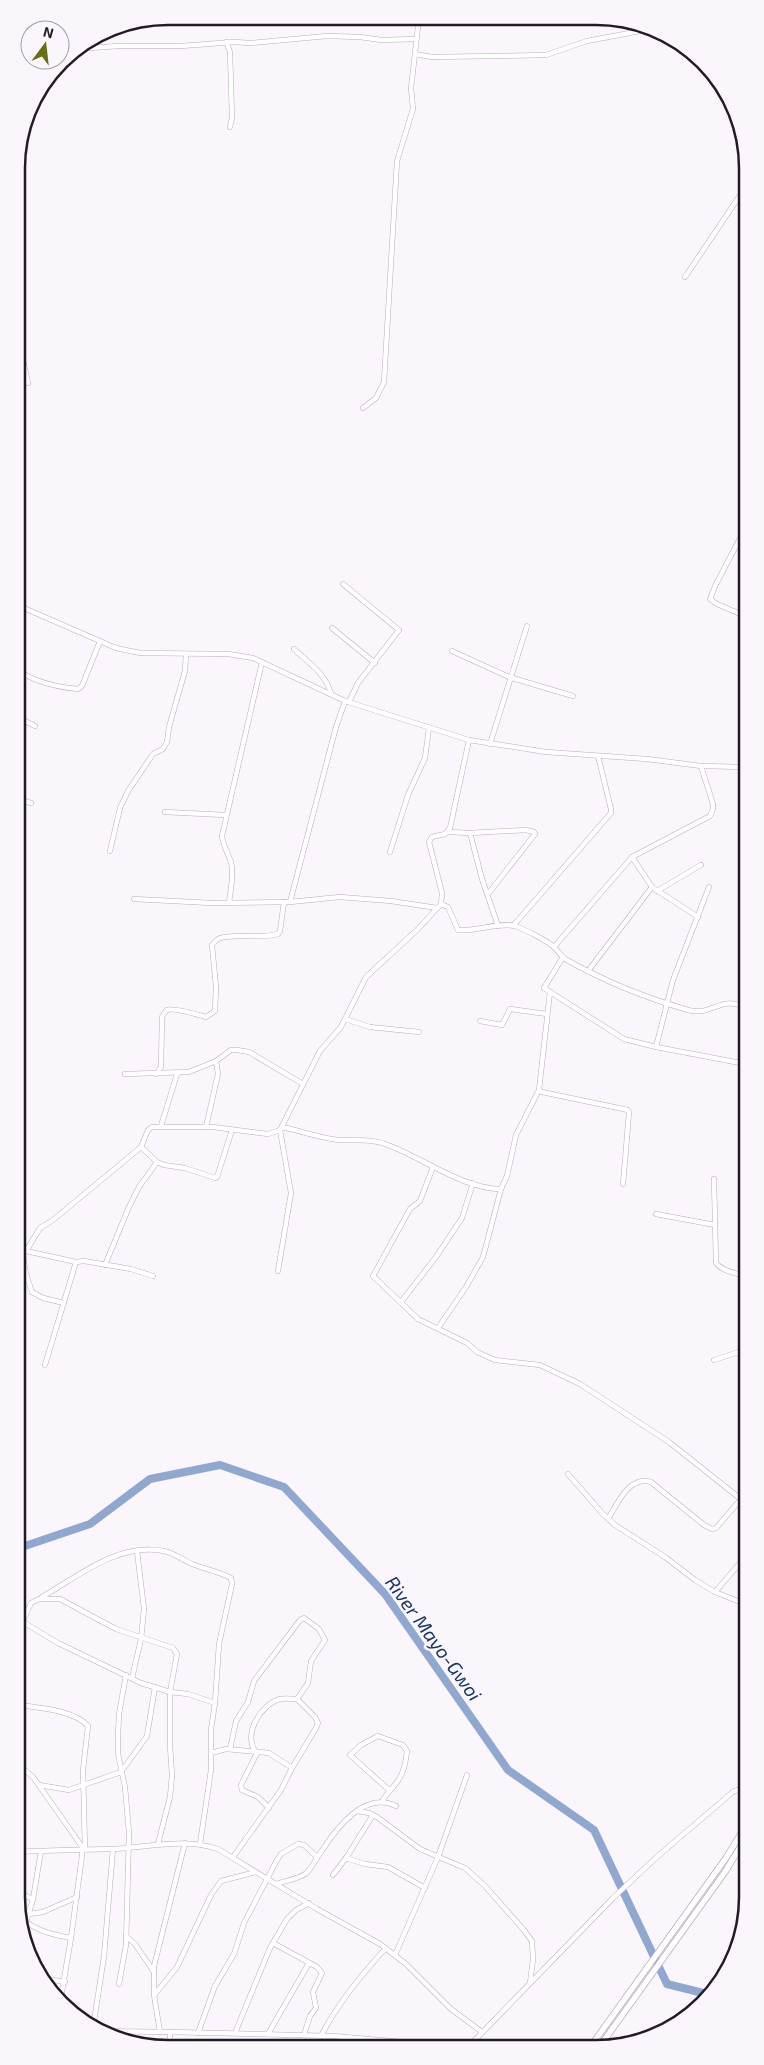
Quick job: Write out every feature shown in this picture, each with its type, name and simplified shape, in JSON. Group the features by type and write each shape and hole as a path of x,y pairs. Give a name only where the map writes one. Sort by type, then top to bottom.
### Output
{"street":[{"path":"363,408 376,398 384,382 397,161 413,109 411,88 418,25"},
{"path":"415,54 432,57 546,55 587,41 637,32"},
{"path":"91,48 181,46 226,42 250,43 327,36 360,36 381,40 416,39"},
{"path":"226,42 230,52 232,118 230,127"},
{"path":"685,277 739,197"},
{"path":"25,370 28,384"},
{"path":"739,540 710,599 716,604 739,613"},
{"path":"290,902 336,727 347,701 398,630 343,584"},
{"path":"25,608 116,648 140,653 228,654 253,658 347,701 469,740 546,752 647,759 701,766 739,767"},
{"path":"490,744 527,626"},
{"path":"332,628 375,662"},
{"path":"25,674 41,682 78,689 82,686 100,641"},
{"path":"294,649 322,675 328,683 331,694"},
{"path":"452,651 510,677 573,696"},
{"path":"110,851 120,808 128,791 154,754 163,749 167,742 169,727 185,671 186,655"},
{"path":"229,902 231,863 222,844 226,815 262,662"},
{"path":"25,721 35,726"},
{"path":"390,852 408,795 425,758 429,728"},
{"path":"448,832 469,740"},
{"path":"513,926 611,813 612,809 598,756"},
{"path":"554,947 632,857 710,816 713,804 701,766"},
{"path":"25,801 31,803"},
{"path":"165,812 226,815"},
{"path":"278,1271 291,1193 281,1128 320,1051 345,1020 366,977 418,929 439,906 442,893 429,842 432,837 448,832 470,833 526,830 535,833 488,894"},
{"path":"470,833 482,879 498,926"},
{"path":"632,857 657,892 698,917"},
{"path":"657,892 701,865"},
{"path":"588,971 652,887"},
{"path":"656,1047 673,980 709,887"},
{"path":"134,899 290,902 340,897 448,907 458,930 513,926 554,947 563,957 588,971 619,986 667,1004 700,1013 728,1002 739,1004"},
{"path":"156,1074 161,1067 162,1017 166,1010 177,1010 206,1017 215,1011 216,987 212,945 216,940 224,938 278,934 284,902"},
{"path":"563,957 544,988 605,1026 617,1036 656,1047 739,1063"},
{"path":"438,1328 484,1257 501,1189 507,1176 516,1135 539,1090 550,992"},
{"path":"480,1021 502,1024 510,1009 547,1014"},
{"path":"345,1020 370,1027 419,1032"},
{"path":"125,1074 177,1074 190,1072 216,1061 231,1050 250,1052 303,1084"},
{"path":"206,1127 218,1074 216,1061"},
{"path":"161,1126 177,1074"},
{"path":"539,1090 628,1110 623,1184"},
{"path":"25,1246 40,1228 141,1147 148,1130 152,1127 206,1127 268,1134 281,1128 338,1140 374,1140 472,1183 490,1189 501,1189"},
{"path":"141,1147 157,1162 217,1177 232,1130"},
{"path":"105,1265 132,1200 157,1162"},
{"path":"433,1167 420,1201 410,1209 373,1276 423,1322 467,1343 477,1352 495,1360 540,1365 580,1384 669,1442 739,1497"},
{"path":"714,1179 718,1266 739,1274"},
{"path":"401,1302 453,1233 462,1218 472,1183"},
{"path":"656,1214 715,1225"},
{"path":"25,1251 76,1262 84,1261 131,1269 153,1276"},
{"path":"45,1365 76,1262"},
{"path":"25,1268 32,1292 43,1298 64,1303"},
{"path":"714,1360 739,1352"},
{"path":"568,1474 608,1519 666,1557 695,1580 715,1592 739,1602"},
{"path":"608,1519 630,1486 637,1481 644,1480 651,1482 704,1525 712,1529 716,1528 739,1501"},
{"path":"132,1678 141,1639 144,1609 138,1551"},
{"path":"25,1614 31,1603 98,1562 118,1554 138,1551 165,1551 190,1563 228,1576 232,1580 220,1644 211,1730 211,1770 200,1844"},
{"path":"715,1592 739,1564"},
{"path":"39,1599 60,1599 109,1626 141,1639 173,1648 175,1651 176,1659 170,1692 172,1775 170,1797 158,1844"},
{"path":"230,1749 236,1721 248,1702 254,1681 300,1620 304,1618 319,1628 325,1640 311,1661 308,1683 297,1699"},
{"path":"25,1624 58,1643 126,1676 170,1692 188,1694 215,1704"},
{"path":"119,1984 126,1936 128,1815 125,1786 118,1754 118,1736 119,1714 126,1676"},
{"path":"39,1786 70,1790 121,1772 147,1736 155,1687"},
{"path":"232,1857 281,1790 318,1723 315,1717 297,1699 280,1699 271,1704 254,1724 251,1740 252,1748 257,1753"},
{"path":"25,1706 66,1714 82,1721 88,1726 83,1785 84,1848 62,1993"},
{"path":"382,1802 389,1790 400,1779 407,1751 403,1745 381,1737 374,1737 350,1755 389,1790"},
{"path":"211,1753 230,1749 269,1753 277,1756 292,1768"},
{"path":"257,1753 241,1785 242,1790 258,1797 269,1808"},
{"path":"25,1770 33,1777 84,1848"},
{"path":"395,1956 438,1857 467,1775"},
{"path":"475,2040 613,1898 659,1855 734,1791 739,1790"},
{"path":"276,1884 304,1875 342,1822 356,1811 368,1805 382,1802 396,1806"},
{"path":"356,1811 373,1816 420,1849 465,1868 485,1886 532,1941 533,1959 530,1983"},
{"path":"333,1875 373,1816"},
{"path":"595,2040 722,1865 739,1837"},
{"path":"160,2032 154,1995 156,1954 165,1926 185,1843"},
{"path":"25,1852 84,1848 113,1849 185,1843 200,1844 218,1849 386,1948 451,2009 482,2032"},
{"path":"198,2033 215,1986 234,1954 244,1923 258,1893 268,1879 281,1854 298,1844 304,1845 317,1857"},
{"path":"94,2019 104,1956 113,1849"},
{"path":"604,2040 725,1872 739,1849"},
{"path":"27,1919 41,1851"},
{"path":"346,1858 365,1864 388,1867 425,1888"},
{"path":"154,1995 177,1967 211,1895 221,1881 256,1872"},
{"path":"25,1896 32,1899"},
{"path":"29,1914 43,1912 77,1897"},
{"path":"235,2033 265,1957 287,1919 296,1910 308,1903"},
{"path":"28,1923 49,1934 71,1938"},
{"path":"126,1936 140,1950 154,1972"},
{"path":"273,1943 322,1972 313,1992 316,2008 310,2016 304,2035"},
{"path":"321,2036 333,2014 352,1987 386,1948"},
{"path":"268,2034 309,1963"},
{"path":"51,1980 65,1982"},
{"path":"120,2031 304,2035 390,2040"},
{"path":"170,2032 170,2040"}],"waterway":[{"name":"River Mayo-Gwoi","path":"25,1546 90,1524 150,1479 220,1465 284,1487 385,1594 508,1770 594,1830 667,1984 702,1993"}]}
